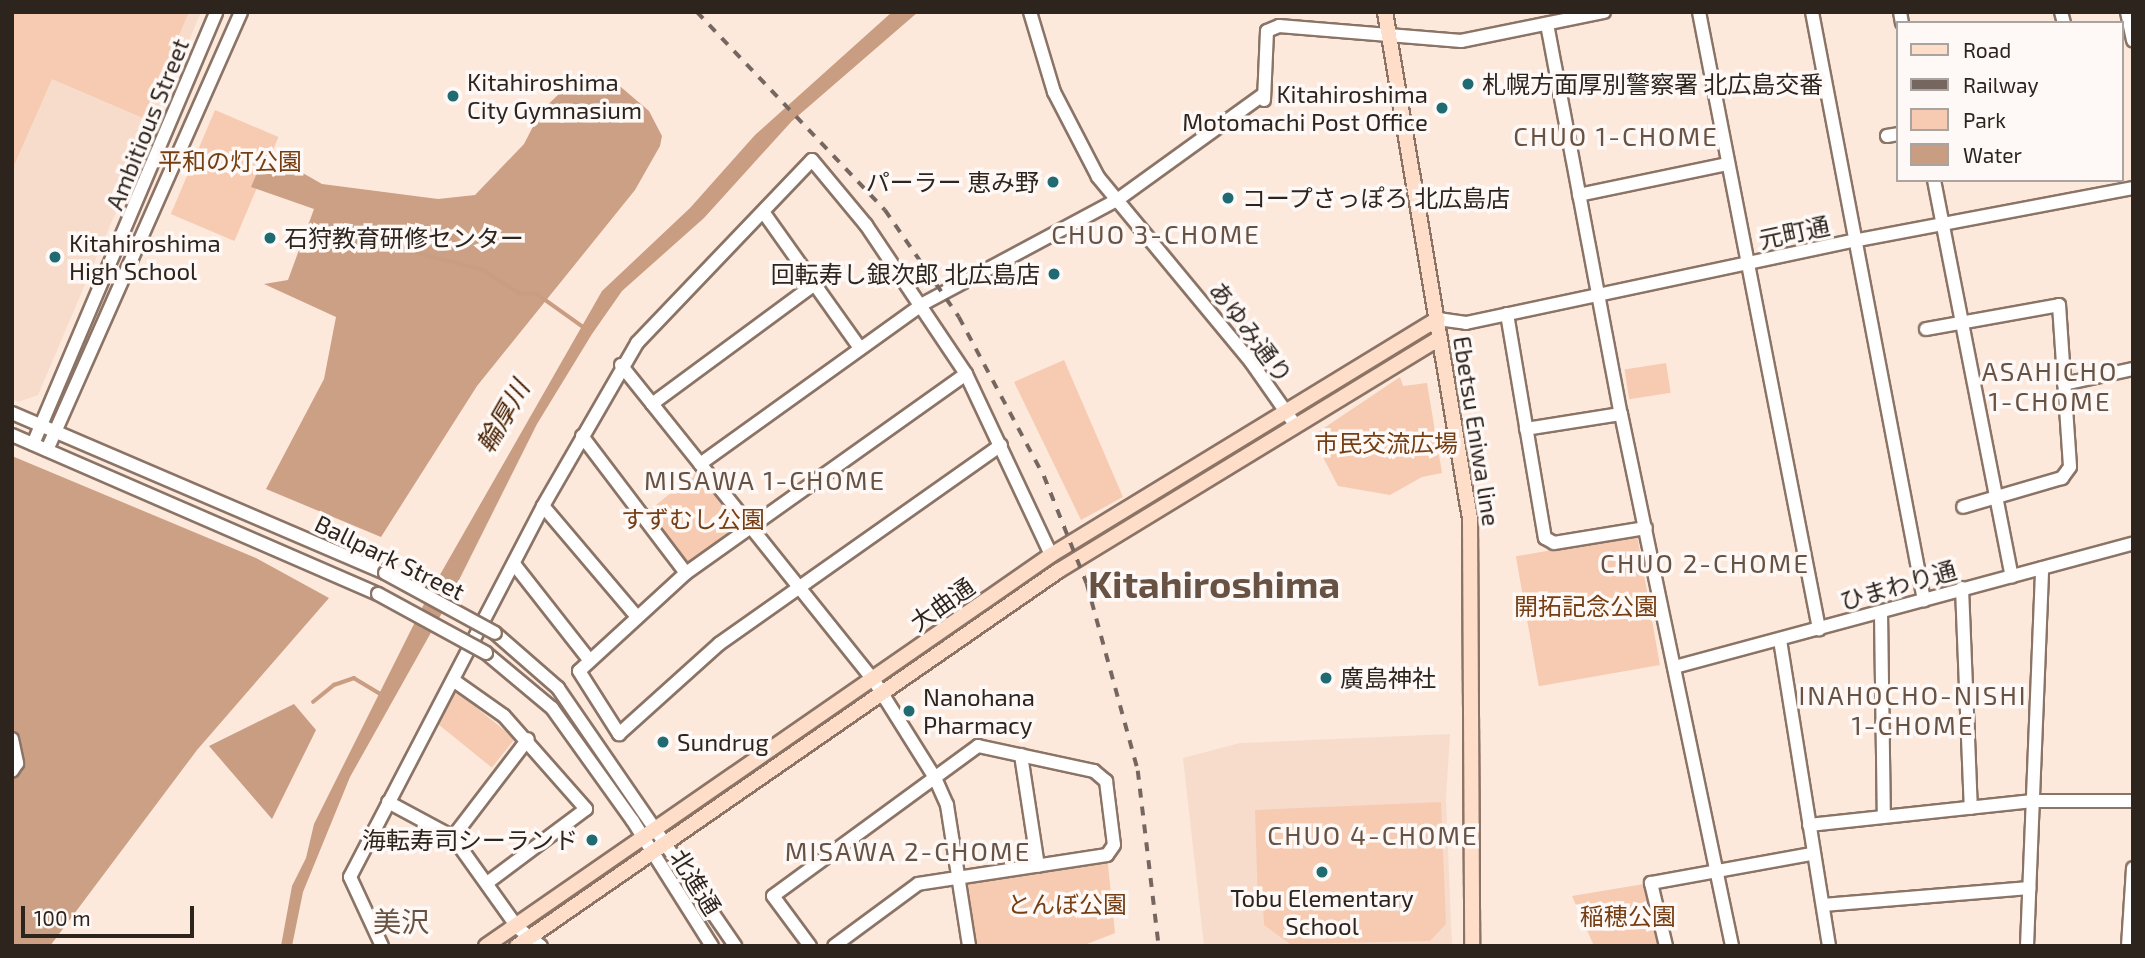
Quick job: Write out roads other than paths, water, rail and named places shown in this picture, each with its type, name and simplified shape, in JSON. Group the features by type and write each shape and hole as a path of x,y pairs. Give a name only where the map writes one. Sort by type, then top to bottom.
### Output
{"main road":[{"name":"Ebetsu Eniwa line","path":"1385,12 1471,519 1472,946"},
{"name":"大曲通","path":"486,946 518,928 651,836 1051,555 1438,319"},
{"name":"大曲通","path":"517,946 537,941 660,850 1058,571 1440,338"}],"street":[{"name":"Ambitious Street","path":"33,444 216,12"},
{"name":"Ambitious Street","path":"47,450 241,12"},
{"name":"あゆみ通り","path":"1030,12 1069,127 1117,200 1251,362 1284,414 1296,426"},
{"path":"700,464 921,305 1117,200 1263,98 1267,31 1279,26 1461,41 1604,12"},
{"path":"1699,12 1819,629"},
{"path":"1812,12 1853,241 1924,600"},
{"path":"2127,12 2133,40"},
{"path":"1547,24 1621,414 1732,946"},
{"path":"382,946 350,877 543,506 621,365 811,160 866,225 966,374 1051,555"},
{"path":"1579,195 1727,164"},
{"path":"1934,182 2012,576"},
{"name":"元町通","path":"1466,323 1853,241 2133,188"},
{"path":"764,213 860,348"},
{"path":"652,404 815,284"},
{"path":"1926,329 2059,305 2070,467 2062,478 1963,507"},
{"path":"1507,314 1545,538 1554,542 1646,528"},
{"path":"1438,319 1466,323"},
{"path":"1440,338 1466,323"},
{"path":"621,365 873,679 880,696 935,778 947,805 969,946"},
{"path":"2064,384 2133,369"},
{"path":"966,374 686,573 579,671 619,734 719,644 1001,445"},
{"name":"Ballpark Street","path":"12,414 385,572 495,633 558,688 660,850"},
{"path":"1525,429 1621,414"},
{"name":"Ballpark Street","path":"12,435 378,594 486,653 552,708 651,836"},
{"path":"582,436 686,573"},
{"path":"543,506 637,617"},
{"name":"ひまわり通","path":"1675,667 2133,543"},
{"path":"514,564 590,661"},
{"path":"2027,946 2042,568"},
{"path":"1962,588 1970,808"},
{"path":"1881,612 1884,816"},
{"path":"1780,640 1809,825 1811,854 1829,946"},
{"path":"453,680 504,716 528,739 586,809 487,883"},
{"path":"12,739 18,763 12,771"},
{"path":"453,837 528,739"},
{"path":"810,946 773,896 978,746 1094,771 1107,781 1114,845 1107,855 918,884 834,946"},
{"path":"1021,755 1038,866"},
{"path":"1809,825 2033,800 2133,801"},
{"path":"388,802 453,837 518,928 537,941"},
{"name":"北進通","path":"660,850 712,946"},
{"name":"北進通","path":"660,850 735,946"},
{"path":"1666,946 1651,883 1716,874 1811,854"},
{"path":"2128,946 2133,868"},
{"path":"1823,905 2029,888"}],"water":[{"path":"892,12 918,12 792,121 704,218 622,291 592,334 537,424 447,604 350,777 303,892 292,946 281,946 292,886 306,858 314,824 429,594 602,291 690,208 755,135"},
{"path":"294,704 316,730 272,819 209,746"}],"waterway":[{"path":"357,238 484,270 519,293 537,294 582,326"},
{"path":"313,702 334,685 354,678 382,695"}],"railway":[{"path":"697,12 885,210 959,317 1044,476 1087,584 1138,771 1159,946"}],"place":[{"name":"札幌方面厚別警察署 北広島交番","path":"1468,84"},
{"name":"Kitahiroshima City Gymnasium","path":"453,96"},
{"name":"Kitahiroshima Motomachi Post Office","path":"1442,108"},
{"name":"パーラー 恵み野","path":"1053,182"},
{"name":"コープさっぽろ 北広島店","path":"1228,198"},
{"name":"石狩教育研修センター","path":"270,238"},
{"name":"Kitahiroshima High School","path":"55,257"},
{"name":"回転寿し銀次郎 北広島店","path":"1054,274"},
{"name":"廣島神社","path":"1326,678"},
{"name":"Nanohana Pharmacy","path":"909,711"},
{"name":"Sundrug","path":"663,742"},
{"name":"海転寿司シーランド","path":"592,840"},
{"name":"Tobu Elementary School","path":"1322,872"}],"district":[{"name":"CHUO 1-CHOME","path":"1616,136"},
{"name":"CHUO 3-CHOME","path":"1156,234"},
{"name":"ASAHICHO 1-CHOME","path":"2050,386"},
{"name":"MISAWA 1-CHOME","path":"765,480"},
{"name":"CHUO 2-CHOME","path":"1705,563"},
{"name":"Kitahiroshima","path":"1214,584"},
{"name":"INAHOCHO-NISHI 1-CHOME","path":"1913,710"},
{"name":"CHUO 4-CHOME","path":"1373,835"},
{"name":"MISAWA 2-CHOME","path":"908,851"},
{"name":"美沢","path":"401,921"}],"park label":[{"name":"平和の灯公園","path":"230,161"},
{"name":"市民交流広場","path":"1386,443"},
{"name":"すずむし公園","path":"693,519"},
{"name":"開拓記念公園","path":"1586,606"},
{"name":"とんぼ公園","path":"1067,904"},
{"name":"稲穂公園","path":"1628,916"}],"water label":[{"name":"輪厚川","path":"502,416"}]}
